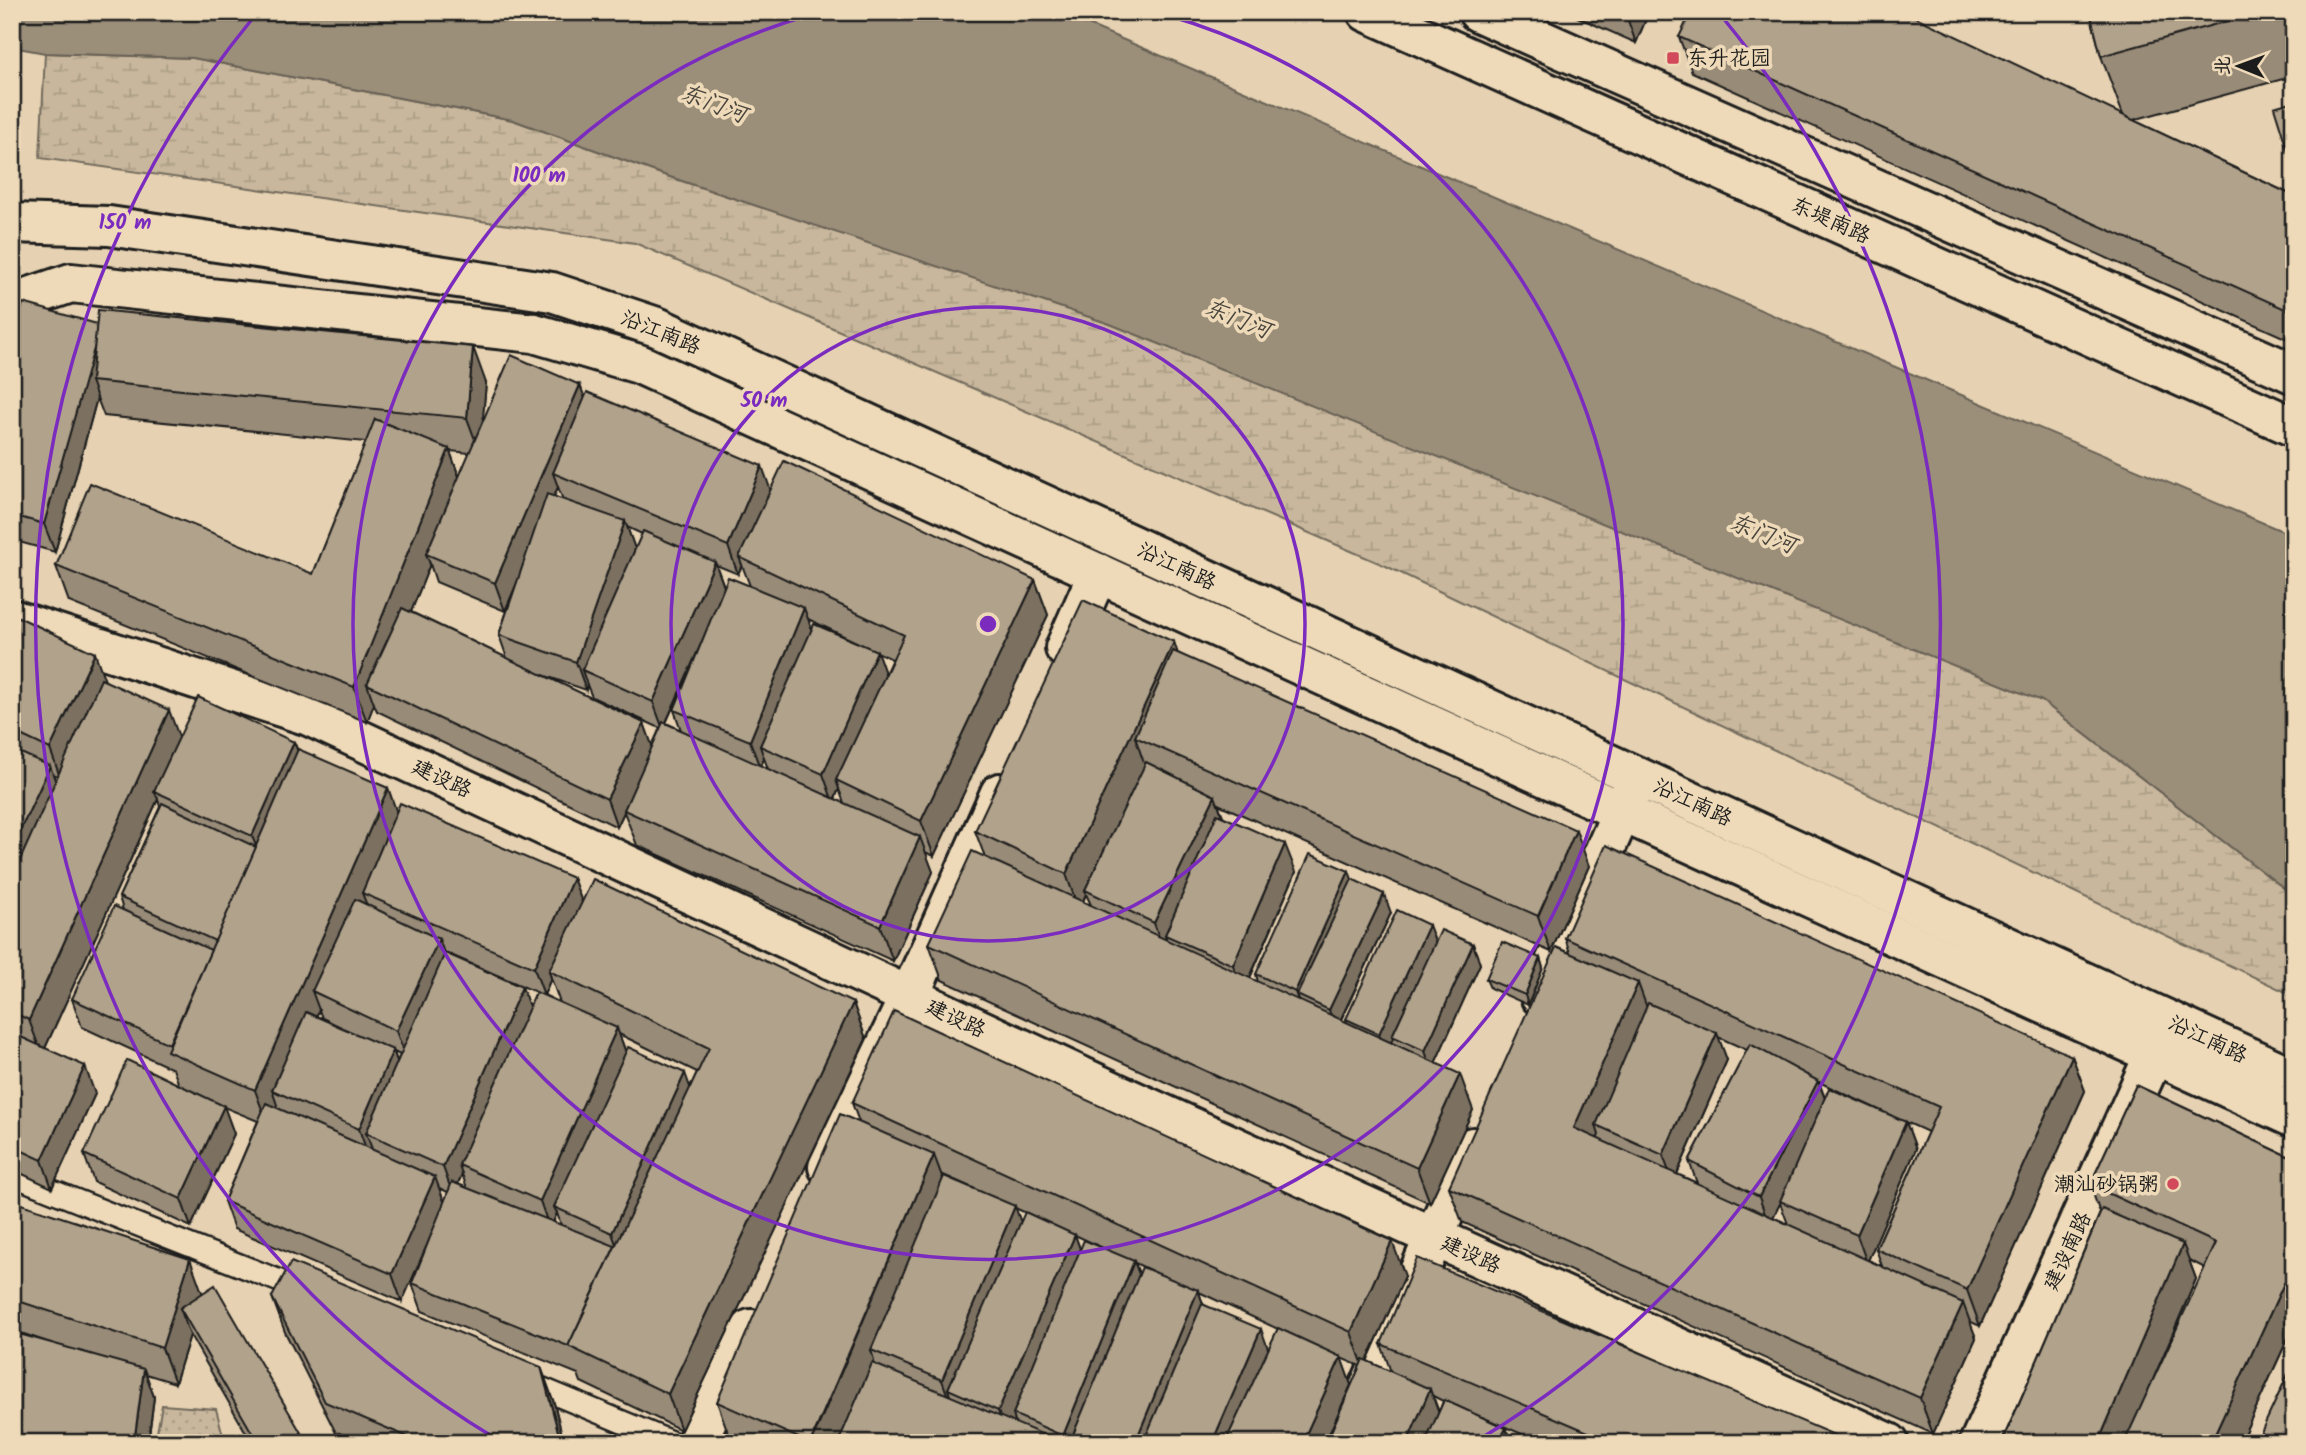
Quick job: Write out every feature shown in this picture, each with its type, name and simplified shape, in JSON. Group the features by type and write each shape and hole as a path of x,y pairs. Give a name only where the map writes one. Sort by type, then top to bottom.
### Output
{"main road":[{"name":"东堤南路","path":"1367,12 2294,427"},
{"path":"1478,12 2294,374"},
{"name":"沿江南路","path":"12,223 75,223 146,231 552,292 657,327 2294,1078"},
{"name":"沿江南路","path":"12,303 71,283 534,333 639,364 2294,1118"},
{"path":"1048,685 1098,573"},
{"name":"建设路","path":"12,619 309,716 909,997 1889,1443"},
{"path":"814,1195 909,997 1015,760"},
{"path":"1527,1024 1637,777"},
{"name":"建设南路","path":"1979,1443 2170,1021"},
{"path":"1345,1443 1488,1112"},
{"path":"696,1443 767,1294"}],"lane":[{"path":"12,1175 327,1300"},
{"path":"506,1374 673,1443"}],"green space":[{"path":"45,53 193,58 513,120 664,175 1096,318 2042,701 2294,896 2294,996 1386,566 635,243 40,158"},
{"path":"162,1405 216,1409 225,1443 155,1443"}],"water":[{"name":"东门河","path":"12,12 1058,12 2294,536 2294,896 2042,701 1110,324 664,175 513,120 193,58 45,53 12,47"}],"building":[{"path":"1691,12 1905,12 2294,196 2294,313 1679,37"},
{"path":"2090,12 2260,12 2101,56"},
{"path":"2294,101 2294,171 2274,107"},
{"path":"23,303 97,324 95,345 44,524 12,515 12,341"},
{"path":"98,310 473,347 467,418 91,381"},
{"path":"511,355 580,385 495,583 426,554"},
{"path":"587,392 762,466 728,546 553,473"},
{"path":"375,419 449,449 354,687 56,566 90,483 313,574"},
{"path":"784,461 1035,580 921,821 836,780 904,635 739,557"},
{"path":"547,494 625,521 576,662 499,635"},
{"path":"643,531 715,562 653,702 582,670"},
{"path":"728,577 804,608 750,741 674,710"},
{"path":"1083,600 1174,642 1066,874 975,831"},
{"path":"402,608 644,723 607,799 367,684"},
{"path":"12,614 95,653 50,749 12,731"},
{"path":"814,624 877,651 823,774 760,746"},
{"path":"1173,651 1576,830 1538,916 1135,737"},
{"path":"101,679 169,710 29,1020 12,1012 12,878"},
{"path":"198,697 294,742 252,836 154,791"},
{"path":"663,722 920,837 880,926 624,810"},
{"path":"12,749 50,766 12,848"},
{"path":"298,749 388,788 255,1090 167,1051"},
{"path":"1146,762 1215,796 1154,923 1085,890"},
{"path":"162,803 256,847 215,941 119,897"},
{"path":"400,803 573,878 534,968 362,893"},
{"path":"1217,814 1285,844 1233,965 1165,935"},
{"path":"1606,845 2072,1056 1967,1290 1876,1249 1939,1107 1565,938"},
{"path":"972,851 1460,1074 1417,1168 929,944"},
{"path":"1310,854 1349,871 1295,992 1256,974"},
{"path":"593,879 853,1003 668,1394 568,1346 709,1048 549,971"},
{"path":"1352,879 1384,894 1329,1010 1297,995"},
{"path":"355,899 439,939 396,1031 312,991"},
{"path":"114,906 211,950 169,1044 72,999"},
{"path":"1397,910 1429,925 1379,1034 1346,1019"},
{"path":"1441,930 1473,944 1425,1051 1392,1036"},
{"path":"1502,942 1540,958 1525,995 1486,979"},
{"path":"1556,947 1638,983 1574,1128 1963,1303 1920,1398 1449,1187"},
{"path":"445,953 522,987 443,1167 366,1133"},
{"path":"536,992 617,1028 540,1201 459,1165"},
{"path":"1648,1003 1717,1033 1663,1155 1596,1125"},
{"path":"894,1011 1392,1241 1351,1332 852,1103"},
{"path":"306,1012 393,1050 359,1129 272,1090"},
{"path":"12,1033 85,1066 42,1160 12,1146"},
{"path":"1750,1044 1818,1081 1759,1197 1689,1161"},
{"path":"628,1047 685,1073 612,1233 554,1207"},
{"path":"127,1060 224,1106 181,1199 84,1154"},
{"path":"2136,1085 2294,1159 2294,1288 2284,1283 2211,1443 2124,1443 2216,1243 2090,1185"},
{"path":"1829,1088 1906,1122 1857,1235 1780,1201"},
{"path":"266,1103 435,1177 392,1274 224,1201"},
{"path":"840,1114 934,1155 810,1443 717,1402"},
{"path":"944,1176 1015,1206 942,1380 871,1350"},
{"path":"452,1182 615,1246 568,1346 412,1283"},
{"path":"12,1201 190,1259 162,1348 12,1299"},
{"path":"2102,1209 2183,1244 2098,1443 2002,1443"},
{"path":"1025,1212 1075,1235 998,1411 948,1389"},
{"path":"1084,1240 1134,1261 1063,1436 1013,1414"},
{"path":"1417,1258 1853,1443 1614,1443 1381,1344"},
{"path":"291,1262 541,1367 561,1443 422,1443 325,1402 272,1297"},
{"path":"1142,1267 1198,1290 1135,1443 1070,1442"},
{"path":"215,1285 307,1443 258,1443 180,1308"},
{"path":"1202,1304 1261,1329 1212,1443 1143,1443"},
{"path":"1278,1328 1341,1357 1302,1443 1225,1443"},
{"path":"12,1332 144,1369 134,1443 12,1443"},
{"path":"1363,1359 1430,1389 1407,1443 1326,1443"},
{"path":"2294,1361 2294,1443 2256,1443"},
{"path":"872,1363 1063,1443 838,1443"},
{"path":"1444,1400 1506,1428 1499,1443 1425,1443"},
{"path":"339,1433 362,1443 341,1443"},
{"path":"1521,1434 1542,1443 1518,1443"}],"place":[{"name":"东升花园","path":"1673,58"},
{"name":"潮汕砂锅粥","path":"2173,1184"}]}
